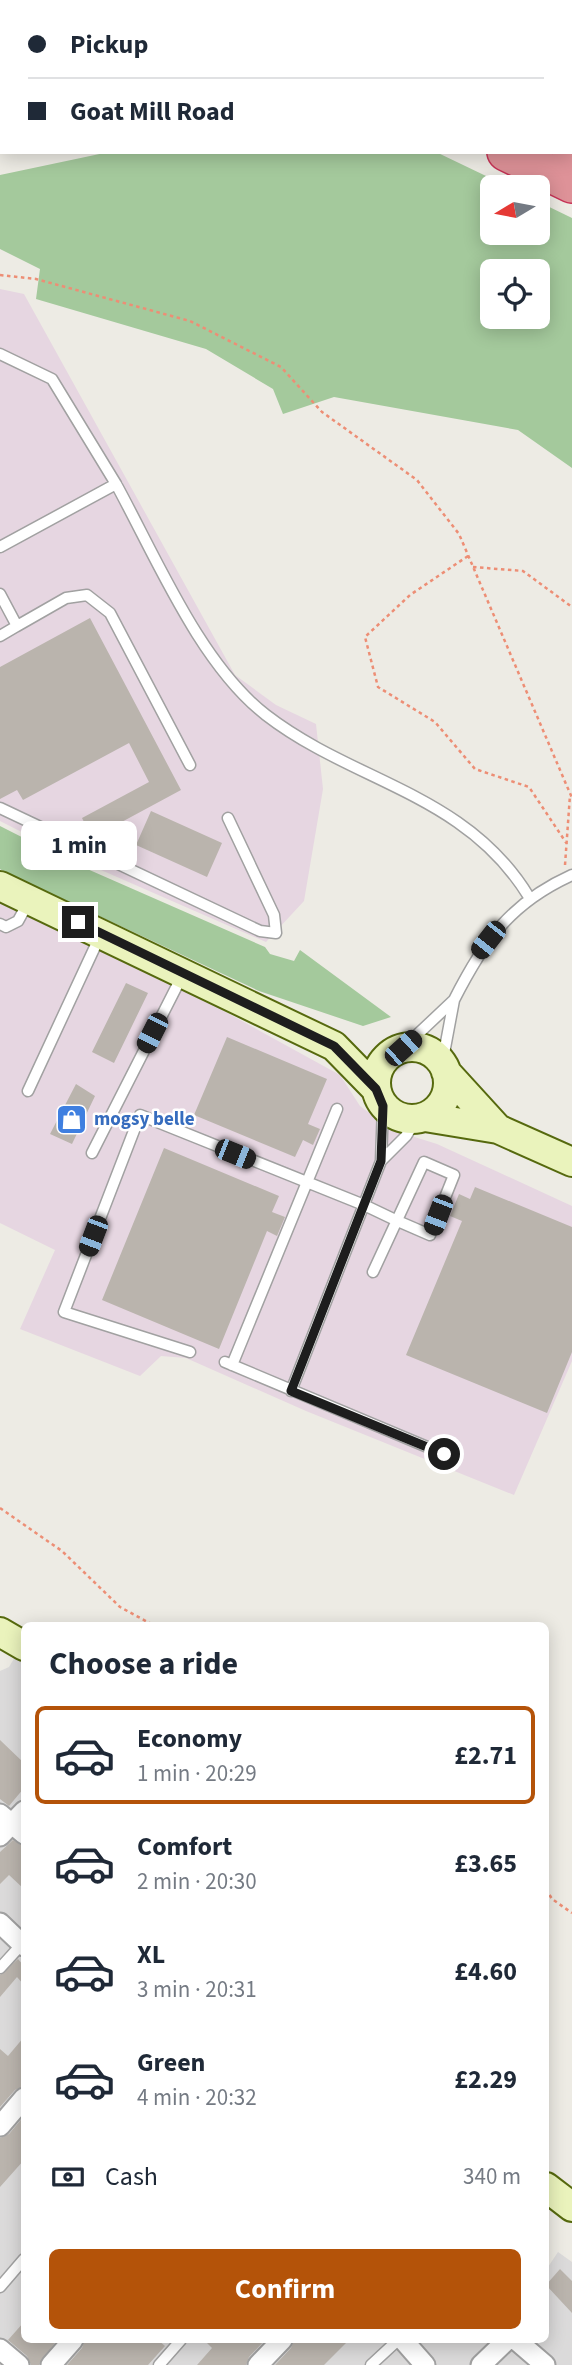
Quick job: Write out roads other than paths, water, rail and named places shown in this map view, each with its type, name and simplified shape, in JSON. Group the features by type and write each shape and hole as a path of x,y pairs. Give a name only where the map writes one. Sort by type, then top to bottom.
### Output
{"highway":[{"path":"510,154 572,184"}],"street":[{"path":"0,886 102,932 334,1046 398,1117 498,1129 572,1162"},
{"path":"334,1046 421,1048 444,1068 498,1129"},
{"path":"379,1097 377,1071 399,1049"},
{"path":"420,1119 444,1099 444,1068"},
{"path":"0,1632 21,1644"},
{"path":"0,1923 21,1943"},
{"path":"0,2126 21,2102"},
{"path":"549,2189 572,2207"},
{"path":"51,2365 70,2343"},
{"path":"258,2365 279,2343"},
{"path":"403,2343 425,2365"},
{"path":"481,2365 504,2343"},
{"path":"519,2343 545,2365"},
{"path":"0,2349 19,2365"}],"lane":[{"path":"0,354 51,379 116,484 198,634 225,676 244,696 266,715 297,735 460,821 504,861 530,897"},
{"path":"0,547 116,484"},
{"path":"0,594 18,626"},
{"path":"0,636 66,598 86,595 110,613 190,765"},
{"path":"0,808 260,931 276,933 274,915 228,818"},
{"path":"444,1068 454,1000 479,952 497,928 530,897 568,877"},
{"path":"0,924 6,927 18,921 30,901"},
{"path":"28,1091 102,932"},
{"path":"92,1153 183,972"},
{"path":"399,1049 454,1000"},
{"path":"291,1391 381,1161 379,1097"},
{"path":"337,1109 228,1363 444,1454"},
{"path":"190,1352 64,1312 140,1115 364,1205 395,1220 430,1235 454,1175 424,1162 395,1220 373,1272"},
{"path":"381,1161 420,1119"},
{"path":"0,1968 21,1947"},
{"path":"0,2287 21,2262"},
{"path":"159,2365 178,2343"},
{"path":"371,2365 397,2343"}],"place":[{"name":"mogsy belle","path":"71,1119"}]}
